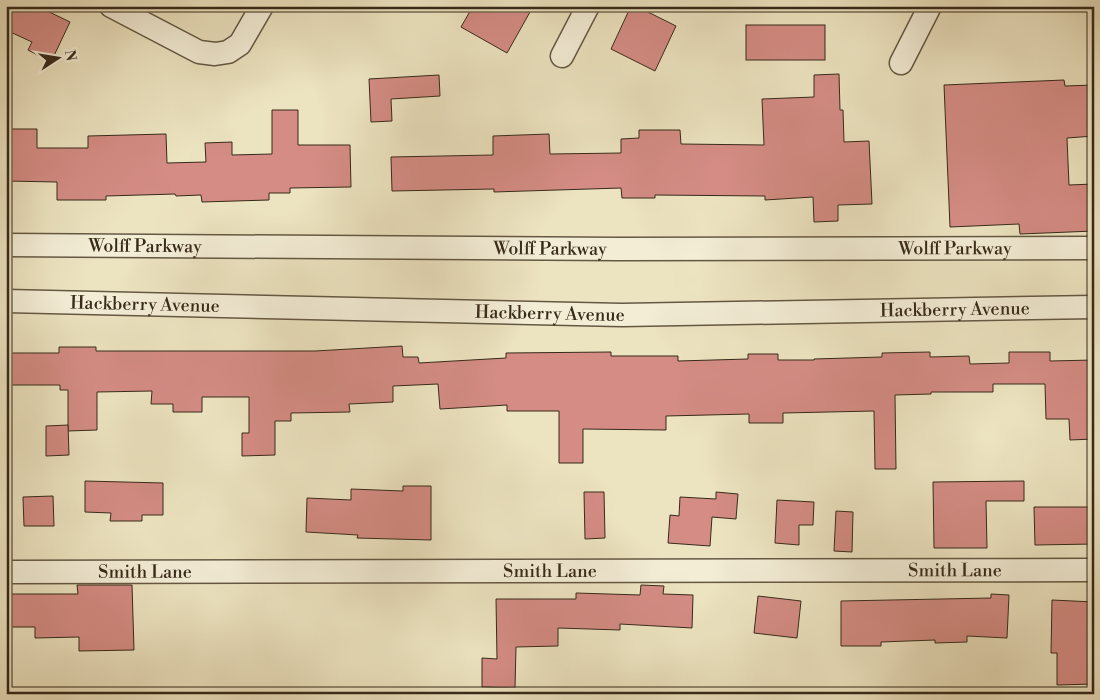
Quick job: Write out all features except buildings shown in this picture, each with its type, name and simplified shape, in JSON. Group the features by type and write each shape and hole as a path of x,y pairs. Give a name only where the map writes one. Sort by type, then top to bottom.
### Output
{"street":[{"path":"111,6 199,52 215,54 228,52 240,44 262,6"},
{"path":"562,56 588,6"},
{"path":"901,63 930,6"},
{"name":"Wolff Parkway","path":"6,245 618,249 1094,248"},
{"name":"Hackberry Avenue","path":"6,301 622,315 1094,307"},
{"name":"Smith Lane","path":"6,572 1094,570"}]}
